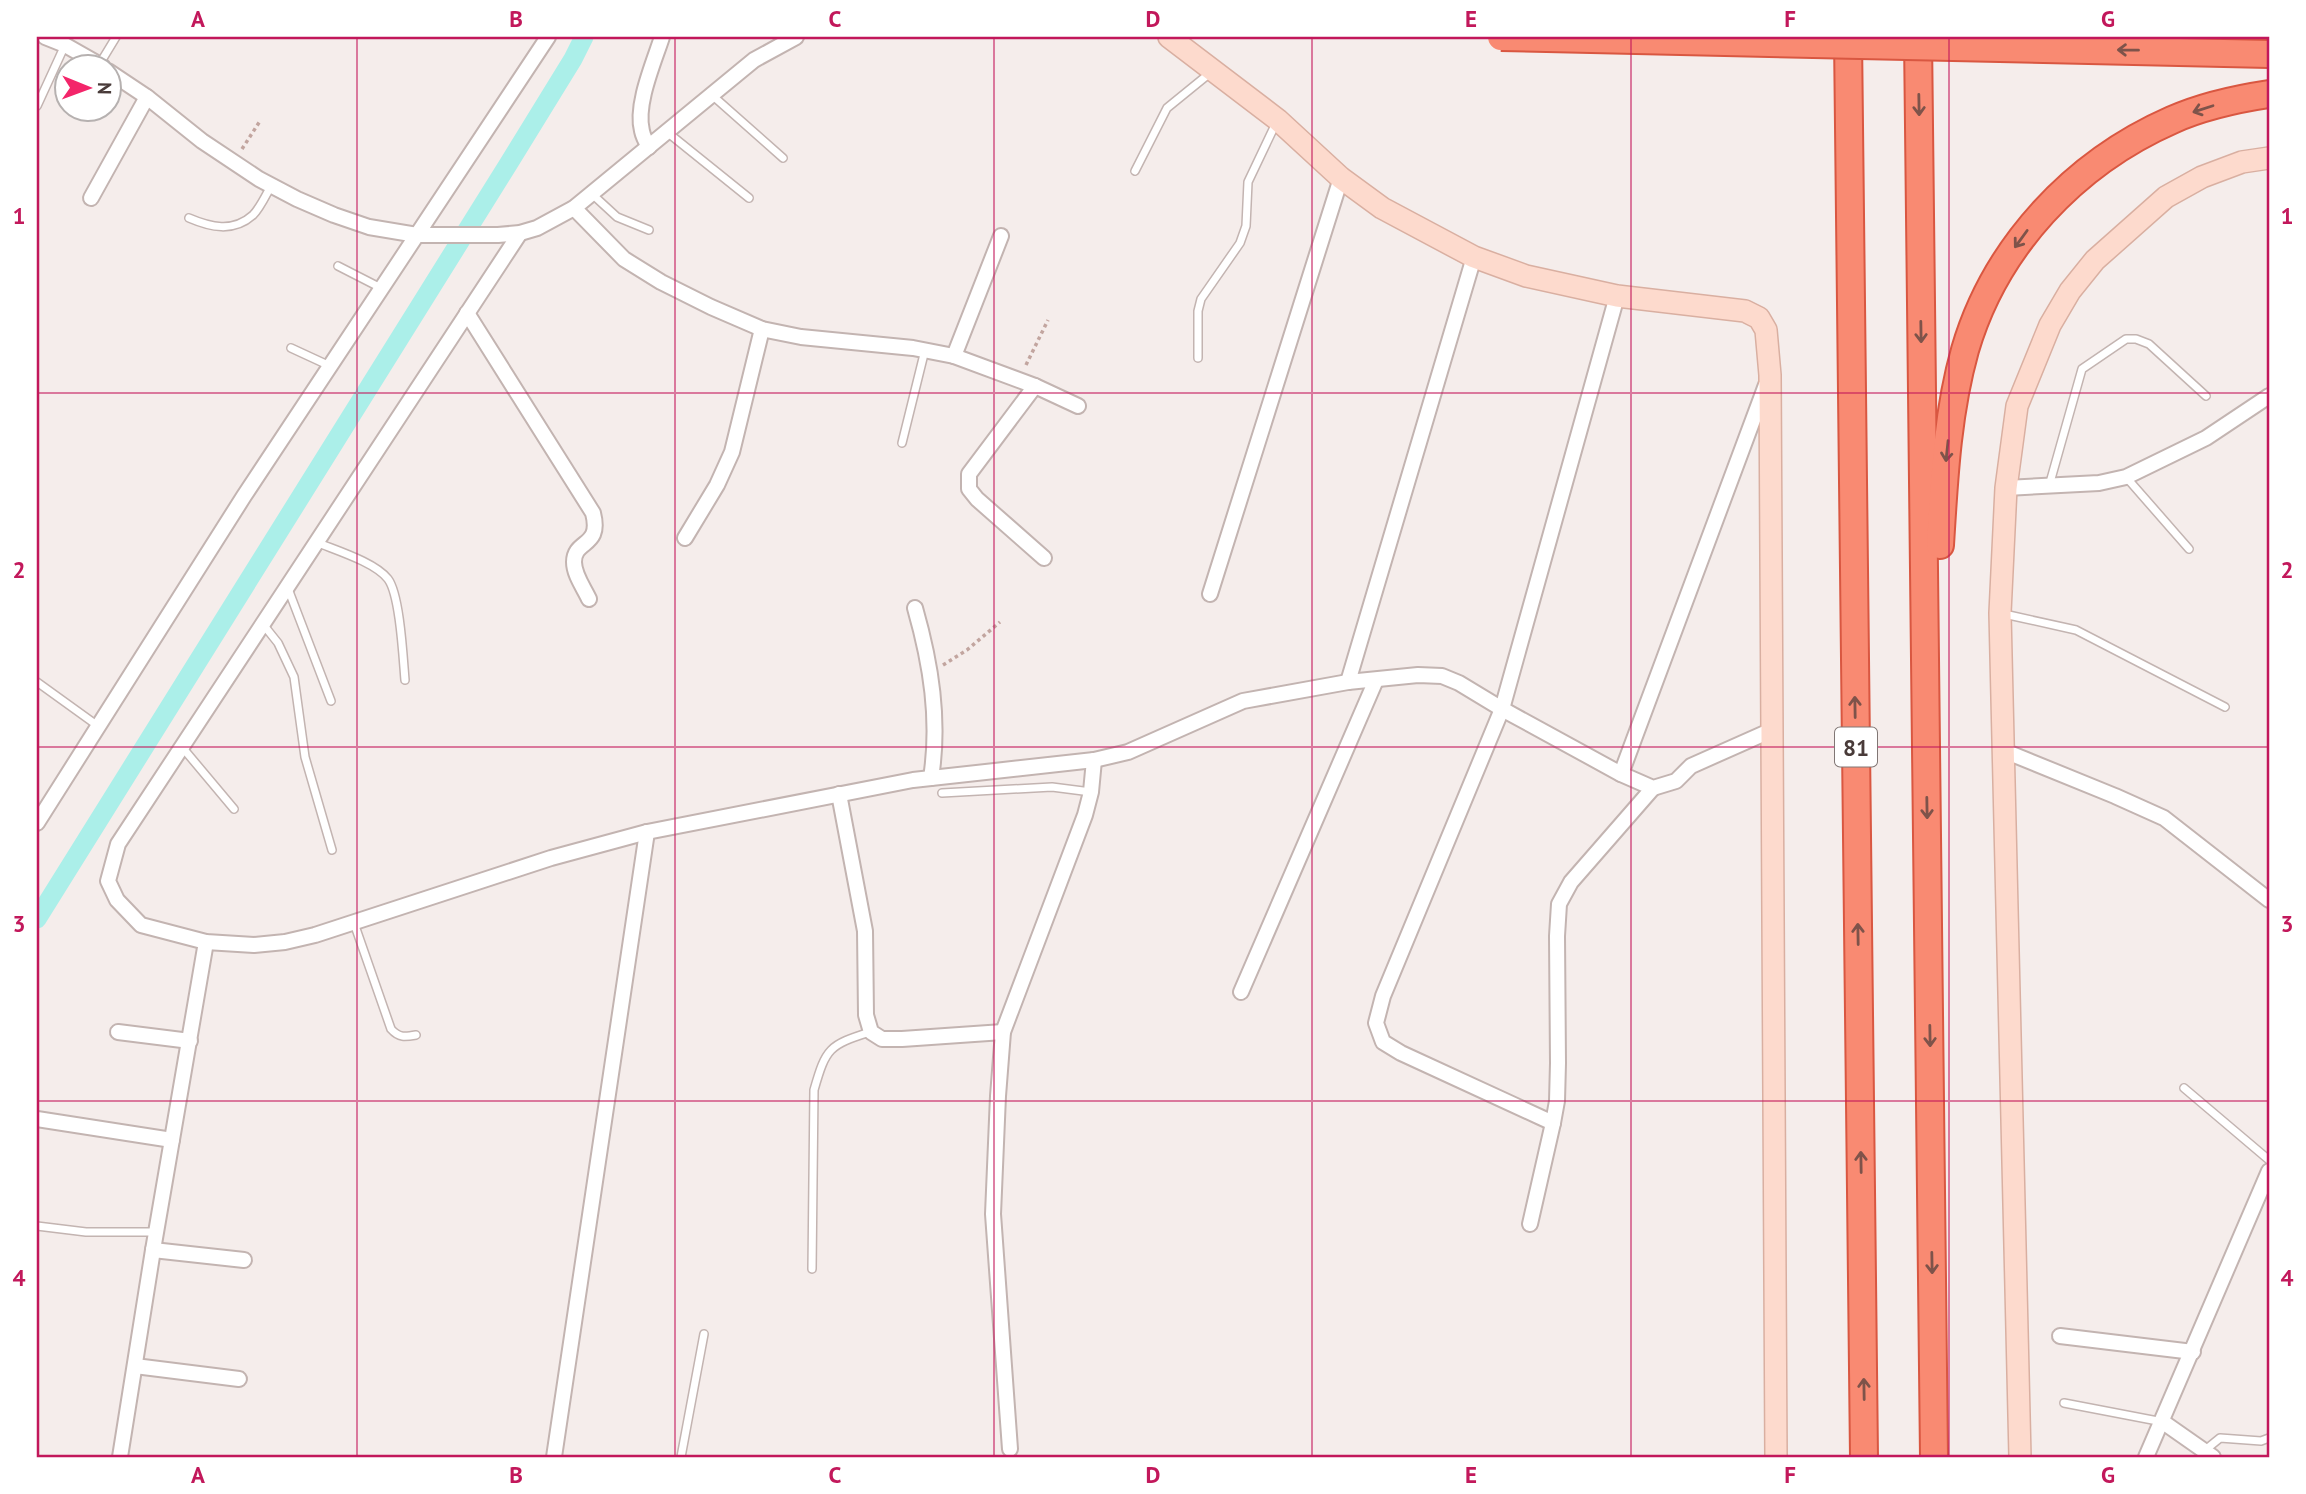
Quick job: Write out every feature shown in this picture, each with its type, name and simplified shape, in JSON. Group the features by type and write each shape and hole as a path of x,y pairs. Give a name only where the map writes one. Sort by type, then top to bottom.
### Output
{"highway":[{"path":"1501,37 2269,54"},
{"name":"81","path":"1847,37 1864,1457"},
{"path":"1918,37 1934,1457"},
{"path":"1926,740 1949,430 1966,349 1979,312 1996,279 2038,217 2065,189 2114,151 2173,119 2217,104 2269,94"}],"main road":[{"path":"1169,37 1278,120 1341,178 1382,208 1474,257 1526,276 1617,296 1745,311 1759,318 1766,330 1770,375 1776,1457"},
{"path":"2020,1457 2000,613 2006,488 2017,406 2050,325 2070,291 2095,260 2166,197 2202,177 2242,162 2269,158"}],"street":[{"path":"45,37 77,52"},
{"path":"37,822 244,496 548,37"},
{"path":"649,147 641,130 641,111 662,37"},
{"path":"122,80 202,141 271,186 297,199 369,227 417,236 498,235 520,233 553,221 574,208 754,60 796,37"},
{"path":"91,198 147,97"},
{"path":"1210,594 1341,178"},
{"path":"574,208 624,259 661,282 762,329 801,337 925,349 954,356 1035,386 1077,406"},
{"path":"520,233 118,844 108,881 117,900 141,925 206,942 254,945 285,942 551,858 647,832 930,778 1094,760 1128,752 1243,701 1348,682 1419,675 1442,676 1459,683 1621,774 1653,788"},
{"path":"954,356 1001,236"},
{"path":"1348,682 1474,257"},
{"path":"1553,1123 1401,1053 1382,1042 1376,1023 1383,996 1502,709 1617,296"},
{"path":"467,313 593,513 596,524 594,536 576,552 574,562 577,575 589,599"},
{"path":"685,538 717,485 732,452 762,329"},
{"path":"1621,774 1770,375"},
{"path":"1035,386 968,474 969,489 977,499 1044,558"},
{"path":"2006,488 2099,483 2126,477 2206,438 2269,396"},
{"path":"915,608 925,643 935,702 935,740 930,778"},
{"path":"1241,992 1376,680"},
{"path":"1530,1224 1557,1101 1559,904 1572,883 1653,788 1676,781 1691,766 1772,730"},
{"path":"2002,750 2164,818 2269,900"},
{"path":"1010,1449 993,1214 1003,1032 1085,815 1091,792 1094,760"},
{"path":"839,794 865,932 866,1015 871,1032 882,1039 1003,1032"},
{"path":"554,1457 647,832"},
{"path":"120,1457 206,942"},
{"path":"118,1032 190,1041"},
{"path":"37,1119 172,1140"},
{"path":"2146,1457 2269,1174"},
{"path":"153,1250 244,1260"},
{"path":"2060,1336 2193,1352"},
{"path":"135,1366 239,1379"},
{"path":"2163,1422 2208,1454"}],"lane":[{"path":"37,106 65,45"},
{"path":"1135,171 1167,108 1213,70"},
{"path":"713,96 783,158"},
{"path":"1198,358 1198,311 1202,299 1240,243 1245,226 1248,182 1278,120"},
{"path":"667,132 750,198"},
{"path":"189,218 209,226 231,227 253,215 271,186"},
{"path":"592,194 617,217 649,230"},
{"path":"338,266 382,289"},
{"path":"2048,487 2082,369 2126,339 2136,339 2149,344 2206,396"},
{"path":"291,348 330,366"},
{"path":"901,443 925,349"},
{"path":"2126,477 2189,549"},
{"path":"315,542 359,560 388,579 395,595 405,680"},
{"path":"286,586 331,701"},
{"path":"2000,613 2076,630 2225,707"},
{"path":"262,623 278,643 294,677 305,757 332,850"},
{"path":"37,682 98,726"},
{"path":"181,747 234,809"},
{"path":"942,793 1052,787 1091,792"},
{"path":"354,922 391,1028 397,1035 416,1035"},
{"path":"812,1269 814,1090 822,1061 831,1048 845,1040 871,1032"},
{"path":"2184,1088 2269,1160"},
{"path":"37,1226 86,1232 156,1232"},
{"path":"681,1457 704,1334"},
{"path":"2064,1403 2163,1422"},
{"path":"2208,1454 2220,1438 2261,1441 2269,1438"}],"path":[{"path":"234,162 260,121"},
{"path":"1019,380 1048,320"},
{"path":"930,673 967,650 1000,622"}],"waterway":[{"path":"37,919 509,163 584,37"}]}
